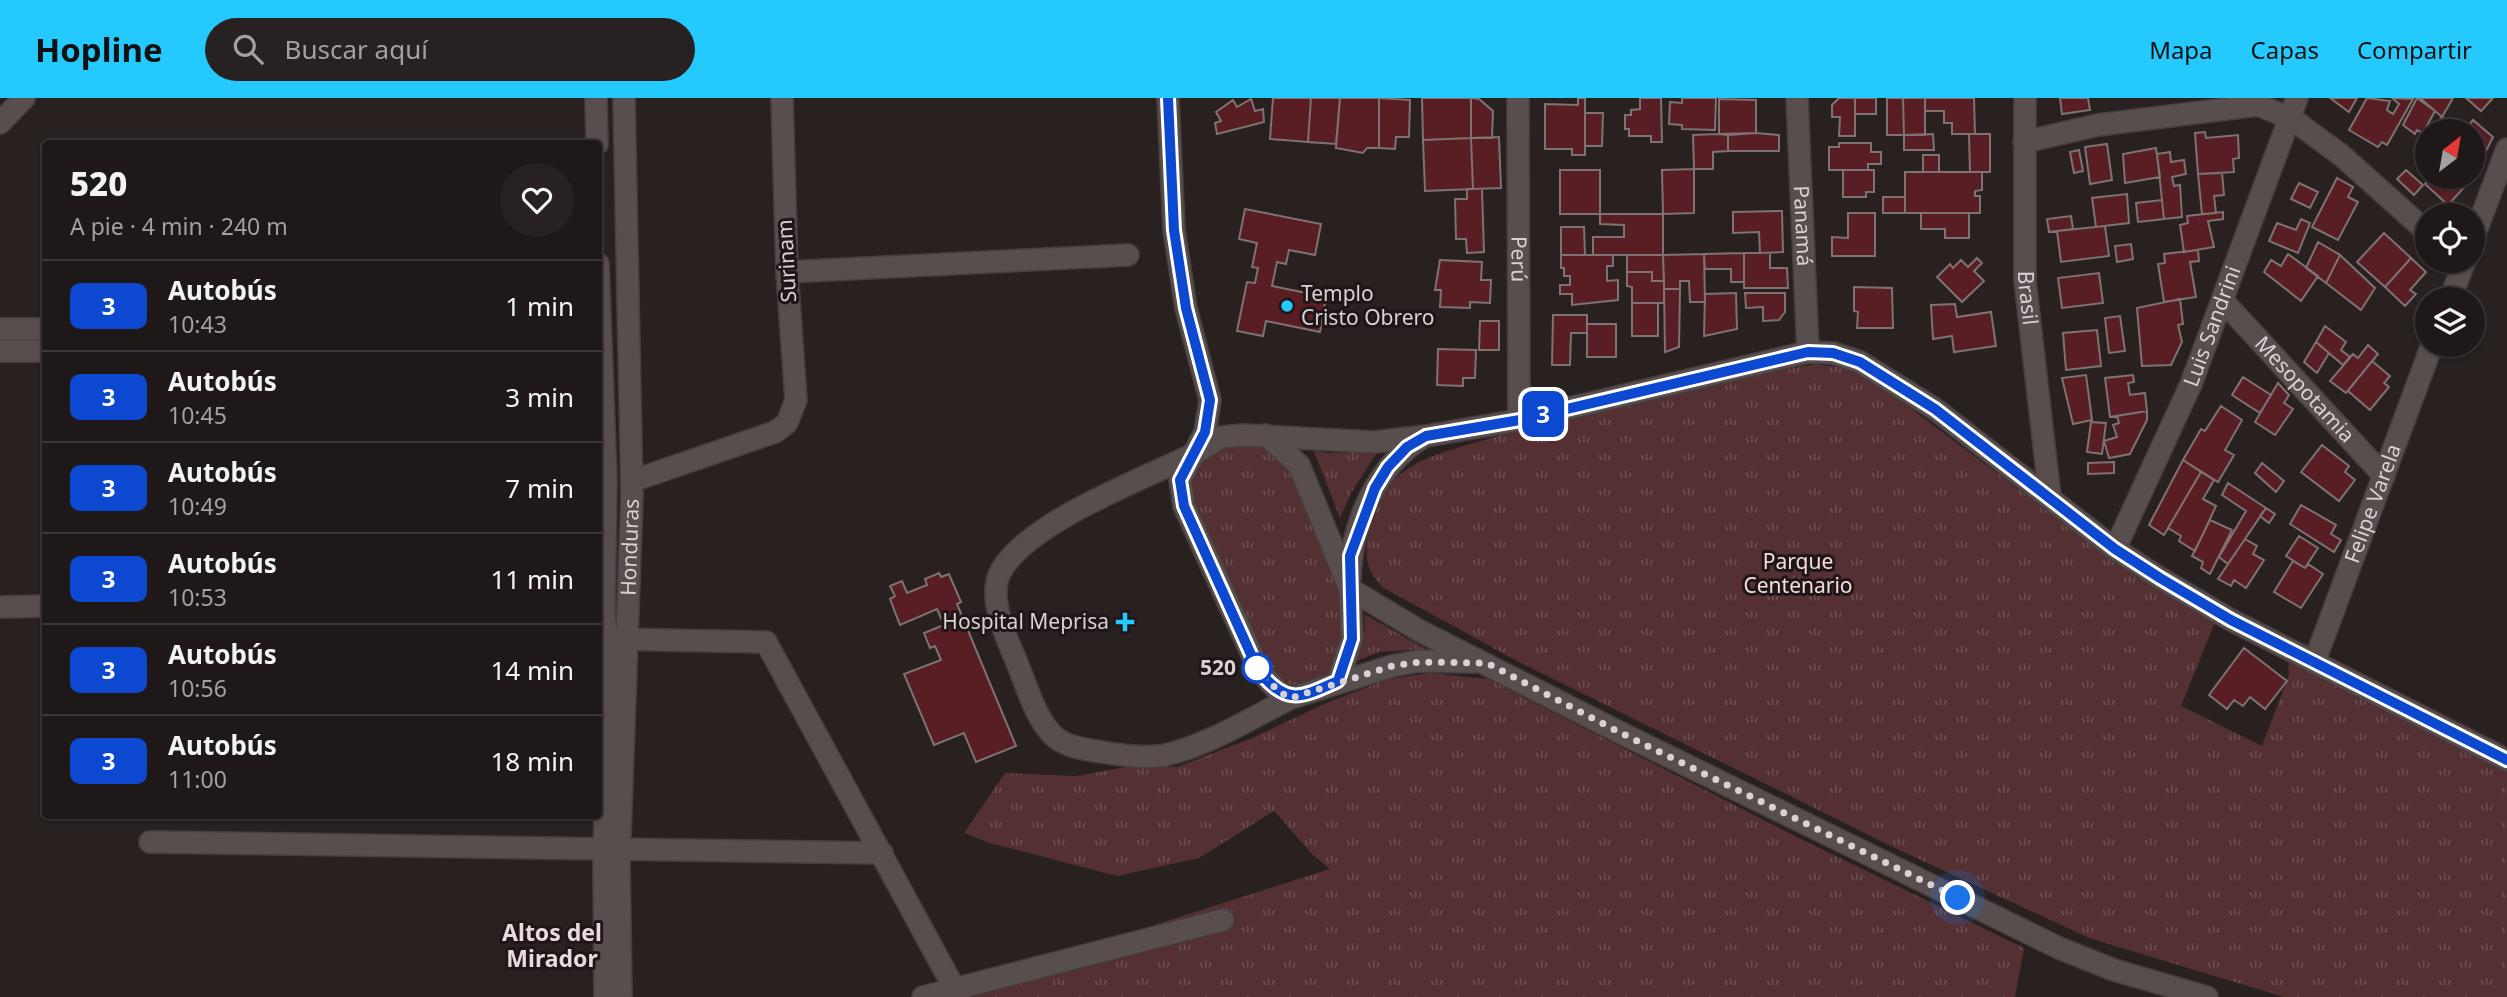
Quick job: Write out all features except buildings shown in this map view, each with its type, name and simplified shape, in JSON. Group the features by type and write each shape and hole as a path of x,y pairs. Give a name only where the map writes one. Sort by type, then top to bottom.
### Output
{"street":[{"path":"0,123 24,98"},
{"path":"596,98 597,140"},
{"name":"Honduras","path":"605,997 617,639 627,614 632,481 624,98"},
{"name":"Surinam","path":"632,481 775,432 787,423 796,400 787,272 782,98"},
{"path":"1168,98 1174,230 1186,308 1210,400 1205,432 1180,480 1184,506 1258,670 1279,692 1291,698"},
{"name":"Perú","path":"1518,98 1520,420"},
{"name":"Panamá","path":"1797,98 1808,352"},
{"name":"Brasil","path":"2025,98 2025,281 2050,497"},
{"name":"Luis Sandrini","path":"2115,549 2191,384 2292,119 2297,98"},
{"path":"2024,142 2098,125 2258,105 2292,119 2341,155 2415,221"},
{"path":"2485,207 2507,149"},
{"path":"787,272 1128,255"},
{"name":"Mesopotamia","path":"2224,302 2384,476"},
{"path":"0,328 42,328"},
{"path":"602,328 627,328"},
{"path":"602,351 628,350"},
{"path":"0,351 42,351"},
{"path":"1487,663 1419,662 1338,681 1311,693 1291,698 1217,736 1164,756 1120,755 1073,747 1056,737 1042,720 1011,649 995,590 1000,573 1010,558 1037,536 1098,497 1194,454 1221,437 1266,435 1374,442 1426,436 1520,420 1808,352 1833,353 1860,362 1935,409 2115,549 2231,620 2507,760"},
{"name":"Felipe Varela","path":"2314,663 2428,357"},
{"name":"Honduras","path":"602,406 606,480 602,586"},
{"path":"1266,435 1299,465 1350,589 1420,631 2059,948 2114,970 2207,997"},
{"path":"1338,681 1352,639 1350,556 1375,488 1397,457 1426,436"},
{"path":"2,607 42,606"},
{"path":"602,613 627,614"},
{"name":"Honduras","path":"602,615 617,639"},
{"path":"617,639 766,642 957,992"},
{"path":"150,842 882,853"},
{"name":"Honduras","path":"612,849 621,997"},
{"path":"923,997 957,992 1223,920"}],"green space":[{"name":"Parque Centenario","path":"1815,364 1849,369 1881,386 2098,549 2216,620 2181,706 2262,746 2289,675 2288,657 2507,771 2507,997 2284,997 2089,938 1895,848 1519,662 1382,587 1370,570 1367,541 1378,505 1390,484 1418,463 1452,449 1608,406"},
{"path":"1221,437 1284,449 1350,589 1338,681 1279,692 1184,506 1194,454"},
{"path":"1314,451 1378,451 1351,493 1340,518"},
{"path":"1364,614 1426,649 1379,652 1357,661 1365,629"},
{"path":"1430,673 1488,679 1801,839 2024,948 2015,997 960,997 956,988 1330,869 1313,855 1274,811 1199,858 1117,876 990,843 964,833 1005,773 1076,776 1138,765 1177,767 1250,739 1331,701 1389,679"}],"bus line":[{"name":"3","path":"1168,98 1174,230 1186,308 1210,400 1210,417 1205,432 1180,480 1184,506 1258,670 1268,683 1291,698 1311,693 1338,681 1352,639 1350,556 1375,488 1388,467 1407,447 1426,436 1520,420 1808,352 1833,353 1860,362 1935,409 2115,549 2160,578 2231,620 2507,760"}],"place":[{"name":"Templo Cristo Obrero","path":"1287,306"},
{"name":"Hospital Meprisa","path":"1125,622"},
{"name":"520","path":"1257,668"}],"district":[{"name":"Altos del Mirador","path":"552,946"}],"route":[{"path":"1257,668 1268,683 1291,698 1392,666 1450,661 1487,663 1619,732 1958,898"}]}
